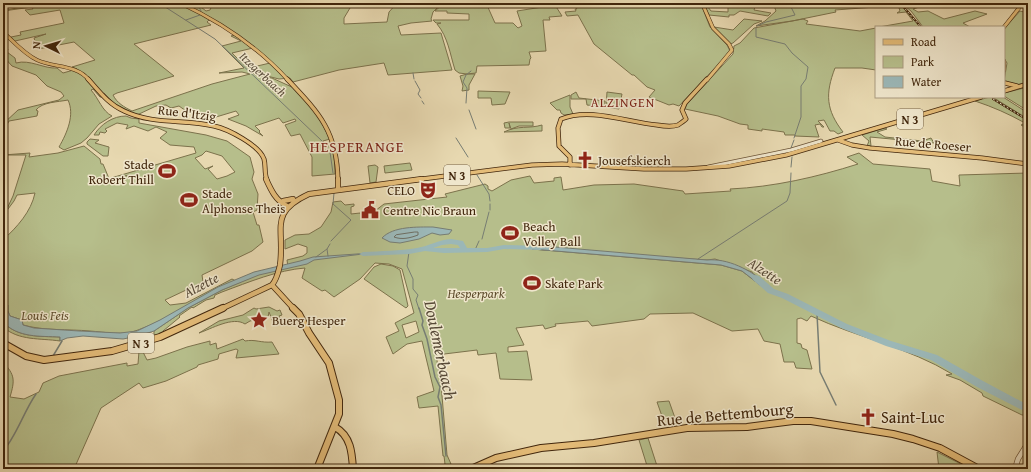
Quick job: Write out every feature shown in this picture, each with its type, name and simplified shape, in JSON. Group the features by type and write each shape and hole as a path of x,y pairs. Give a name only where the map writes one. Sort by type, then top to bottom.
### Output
{"main road":[{"path":"180,3 210,17 238,34 269,58 286,75 323,120 330,133 336,153 338,189"},
{"path":"570,165 570,157 559,146 559,122 564,117 573,115 588,115 644,124 668,126 680,125 686,120 682,110 684,105 732,50 713,28 702,3"},
{"path":"1005,26 1023,3"},
{"name":"Rue d'Itzig","path":"3,32 34,59 45,63 70,68 84,74 111,105 125,112 152,120 207,125 230,132 251,144 261,153 264,159 267,182 278,200 282,204 288,205"},
{"path":"1005,83 1015,86 1026,85"},
{"path":"1005,84 1012,88"},
{"path":"1005,90 1026,85"},
{"name":"N 3","path":"288,205 302,197 319,192 532,165 570,165 634,169 703,168 751,162 781,156 838,140 978,98"},
{"name":"Rue de Roeser","path":"838,140 846,144 881,149 988,158 1028,164"},
{"path":"278,200 290,200 302,194 319,192"},
{"path":"283,201 288,205 281,216 282,255 276,282 272,285 278,293 300,314 309,333 329,363 335,381 340,408 335,427 317,469"},
{"name":"N 3","path":"3,343 26,356 44,360 112,351 144,343 177,330 272,285"},
{"name":"Rue de Bettembourg","path":"471,469 496,458 541,448 594,443 687,428 748,427 811,421 886,433 912,439 940,448 978,469"},
{"path":"335,427 343,431 348,439 353,469"}],"street":[{"name":"N 3","path":"703,168 791,150 821,141"},
{"path":"747,158 751,162"},
{"path":"1015,469 1018,459 1028,443"}],"green space":[{"path":"58,3 60,6 74,3 199,3 206,11 210,10 213,3 353,3 344,18 344,24 387,22 389,12 397,3 442,3 433,12 431,19 432,21 398,26 401,35 441,33 452,70 388,75 384,63 339,70 293,82 290,78 279,79 255,73 253,67 270,63 253,48 232,53 255,75 272,78 294,88 318,116 330,139 323,141 328,146 331,145 334,153 335,174 312,176 312,157 300,134 291,136 285,125 296,121 295,119 283,123 279,118 255,126 263,136 246,126 228,119 239,115 236,111 216,117 209,117 207,115 189,113 179,106 171,108 166,105 156,106 137,115 115,104 104,93 102,94 102,97 100,97 93,89 91,90 103,108 112,116 99,124 81,143 64,150 59,147 69,124 71,112 68,100 42,105 36,110 38,111 37,116 9,121 3,132 3,124 18,110 59,100 64,96 61,92 47,86 36,75 12,66 3,56 3,50 8,49 7,52 15,58 16,63 26,62 57,68 63,73 77,69 72,67 95,60 74,42 38,49 34,38 46,34 15,41 11,37 21,35 20,32 64,23 60,10 30,15 25,10 33,9 32,7 3,11 30,5 29,4","holes":["211,20 235,35 231,36 241,41 222,46 244,68 219,73 242,72 250,74 212,84 132,111 117,100 113,95 117,93 174,76 134,44 211,25 207,22"]},
{"path":"444,3 486,3 495,23 513,23 518,28 522,26 517,11 555,5 562,16 549,17 550,20 543,20 546,51 529,52 531,58 529,65 477,66 476,73 467,74 459,73 455,70 444,34 437,24 441,23 436,23 433,20 469,20 469,14 435,11"},
{"path":"572,3 683,3 695,6 695,3 701,3 702,6 696,6 702,7 710,27 727,45 730,51 679,106 673,104 669,105 649,97 655,90 647,87 594,44 578,15 567,16 565,12 576,11 575,9 577,9"},
{"path":"704,3 711,3 708,7 711,11 728,12 728,5 755,7 754,10 771,13 768,16 740,11 734,15 729,15 729,17 709,15"},
{"path":"773,3 866,3 875,7 835,10 836,12 792,21 756,26 765,21 776,11"},
{"path":"895,3 906,8 919,26 885,26 913,21 906,12 897,13 900,11 899,8 903,7"},
{"path":"901,3 932,3 913,9 918,12 928,11 944,19 975,11 987,14 963,23 968,26 922,26 911,11"},
{"path":"1020,11 1028,13 1028,82 1016,85 1005,81 1007,63 1005,60 1005,28"},
{"path":"744,19 762,21 754,24 730,44 714,27 733,30"},
{"path":"803,19 808,21 806,24 860,31 875,28 875,70 862,68 835,68 832,77 829,94 830,109 837,124 843,132 838,134 834,131 830,131 824,120 818,121 824,127 820,124 815,125 819,137 785,135 784,132 748,129 748,125 740,124 718,116 685,109 687,104 733,54 734,46 740,43 754,28"},
{"path":"475,74 469,85 469,90 462,91 463,86 460,76"},
{"path":"1028,87 1028,111 1005,97 1005,93"},
{"path":"478,91 510,92 505,104 492,105 491,98 478,98"},
{"path":"576,92 579,98 605,101 605,107 587,105 586,99 571,99 571,95"},
{"path":"607,92 622,94 619,109 606,107"},
{"path":"570,95 570,107 573,114 564,115 550,103"},
{"path":"986,98 994,98 992,99 1028,121 1028,129 1021,125 1025,123 1001,111 975,101"},
{"path":"994,98 1005,98 1028,113 1028,119"},
{"name":"Louis Feis","path":"121,116 139,119 139,123 206,135 227,141 250,157 254,172 252,179 258,194 257,210 253,212 257,225 259,225 263,242 252,251 202,275 203,282 165,300 170,305 186,303 232,279 236,281 211,292 151,325 138,330 127,333 114,333 48,329 23,325 22,320 10,316 3,301 3,240 27,213 35,193 17,195 5,213 13,196 26,155 3,155 30,153 29,157 58,153 84,146 100,159 110,181 129,175 113,179 111,178 196,153 194,147 170,145 160,138 167,132 156,127 148,131 134,126 126,129 128,125 117,123 105,129 107,131 105,133 100,132 99,135 94,135 100,127 108,121","holes":["206,151 222,156 235,172 217,179 208,169 213,166 205,169 195,158 202,155"]},
{"path":"533,122 533,126 519,126 511,129 509,123 510,128 505,128 504,123"},
{"path":"542,125 542,131 504,132 519,128"},
{"path":"885,128 887,129 877,132 885,137 922,141 931,138 934,143 870,137 871,146 867,146 869,141 862,135"},
{"path":"90,139 99,140 95,143 109,147 108,156 103,156 87,144"},
{"name":"Hesperpark","path":"859,153 873,164 930,169 932,181 960,186 959,175 1028,173 1028,415 1022,415 983,396 982,393 960,380 946,375 952,374 919,357 811,316 807,321 801,318 797,319 797,343 801,344 802,348 807,350 812,369 796,368 794,362 784,362 780,344 764,341 758,329 732,331 693,313 650,314 644,319 592,326 588,321 555,324 556,326 545,329 543,325 516,328 524,345 508,347 508,352 527,351 532,380 500,379 496,353 478,355 477,350 436,355 441,384 447,455 451,464 448,465 449,468 452,467 453,469 437,469 436,467 445,464 438,406 419,408 417,397 434,391 422,341 407,344 393,354 386,337 399,331 395,323 414,313 402,269 389,264 375,263 360,279 334,297 325,290 322,291 302,278 305,268 284,271 215,295 214,298 206,300 193,308 192,307 179,316 180,317 163,331 164,333 154,337 154,331 188,308 222,290 259,274 288,267 287,260 303,256 307,253 307,247 298,244 285,249 285,240 295,235 309,234 321,227 331,212 333,202 341,201 345,205 354,204 354,206 351,207 351,214 360,213 361,216 371,214 384,204 447,197 445,194 485,184 488,186 488,189 492,191 511,180 530,176 534,183 554,181 554,178 561,177 563,190 594,185 634,184 683,191 685,194 731,191 730,189 795,181 858,164 847,157","holes":["532,249 707,260 715,259 752,272 760,285 742,271 721,265","416,321 419,332 406,338 402,325"]},
{"path":"410,163 412,170 385,173 384,166"},
{"path":"375,165 378,167 376,182 370,183 368,166"},
{"path":"381,264 393,266 400,270 408,306 406,308 364,279 374,267"},
{"path":"269,307 277,311 280,310 282,315 279,316 281,320 273,322 269,312 268,317 250,321 245,324 234,321 228,322 199,333 219,321 243,315 254,308"},
{"path":"3,322 15,331 22,334 60,337 60,341 16,335 3,327"},
{"path":"243,339 245,341 252,340 272,342 279,354 236,358 238,350 236,349 219,354 218,359 198,365 197,367 166,381 143,388 139,383 101,408 74,469 3,469 3,362 12,374 13,378 13,386 10,397 24,399 39,392 43,383 59,376 127,363 127,366 138,364 139,351 142,350 147,360 210,341 210,345 216,343 217,349"},
{"path":"669,401 675,418 663,419 657,402"},
{"path":"648,438 658,469 648,469 639,440"},
{"path":"937,452 971,469 939,469"}],"water":[{"path":"433,227 452,230 449,234 440,235 432,233 419,239 400,243 390,242 382,238 392,231 399,229"},
{"path":"532,245 723,261 746,269 766,283 760,285 742,271 721,265 532,249"},
{"name":"Alzette","path":"371,253 314,260 307,264 259,275 222,290 188,308 154,331 123,339 83,336 67,338 60,341 60,337 22,334 15,331 3,322 3,301 8,305 10,316 22,320 23,325 34,328 120,333 137,331 160,320 218,287 254,272 313,257"}],"waterway":[{"name":"Itzegerbaach","path":"159,3 215,39 322,141 330,152 333,173"},
{"path":"197,3 201,11"},
{"path":"757,26 766,22 795,15 789,3"},
{"path":"186,20 200,15"},
{"path":"756,28 756,37 785,44 792,53 808,67 806,79 801,86 801,117 794,138"},
{"path":"466,103 467,88 463,82 466,75 471,71"},
{"path":"413,73 414,79"},
{"path":"415,81 420,90 418,94 421,98"},
{"path":"469,110 476,129"},
{"path":"456,138 468,157"},
{"path":"791,148 794,140"},
{"path":"791,167 792,157"},
{"path":"698,259 787,201 790,193 791,173"},
{"path":"477,175 489,194 490,201"},
{"name":"Itzegerbaach","path":"331,241 351,220 333,204 334,193"},
{"path":"490,204 490,210"},
{"path":"482,239 489,212"},
{"path":"475,250 479,241"},
{"name":"Alzette","path":"425,249 438,243 451,242 460,243 465,250"},
{"name":"Itzegerbaach","path":"327,249 330,244"},
{"name":"Alzette","path":"425,249 444,251 487,250 504,247 540,248"},
{"path":"316,257 327,249"},
{"name":"Itzegerbaach","path":"327,249 328,256"},
{"name":"Alzette","path":"363,254 409,252 425,249"},
{"name":"Doulemerbaach","path":"409,252 407,266 413,279 413,289 418,295 416,300 419,309"},
{"name":"Alzette","path":"756,278 771,291 785,296 844,326 889,344 934,357 980,384 1028,409"},
{"name":"Doulemerbaach","path":"419,308 435,377 440,387 438,397 441,405 446,456"},
{"path":"817,314 820,372 836,405"},
{"path":"53,356 62,341"},
{"path":"3,451 12,439 36,394"}],"railway":[{"path":"900,3 920,26"},
{"path":"993,99 1028,120"}],"place":[{"name":"Jousefskierch","path":"585,160"},
{"name":"Stade Robert Thill","path":"167,171"},
{"name":"CELO","path":"428,190"},
{"name":"Stade Alphonse Theis","path":"189,200"},
{"name":"Centre Nic Braun","path":"370,210"},
{"name":"Beach Volley Ball","path":"510,233"},
{"name":"Skate Park","path":"532,283"},
{"name":"Buerg Hesper","path":"259,320"},
{"name":"Saint-Luc","path":"868,417"}],"district":[{"name":"ALZINGEN","path":"623,102"},
{"name":"HESPERANGE","path":"357,146"}]}
